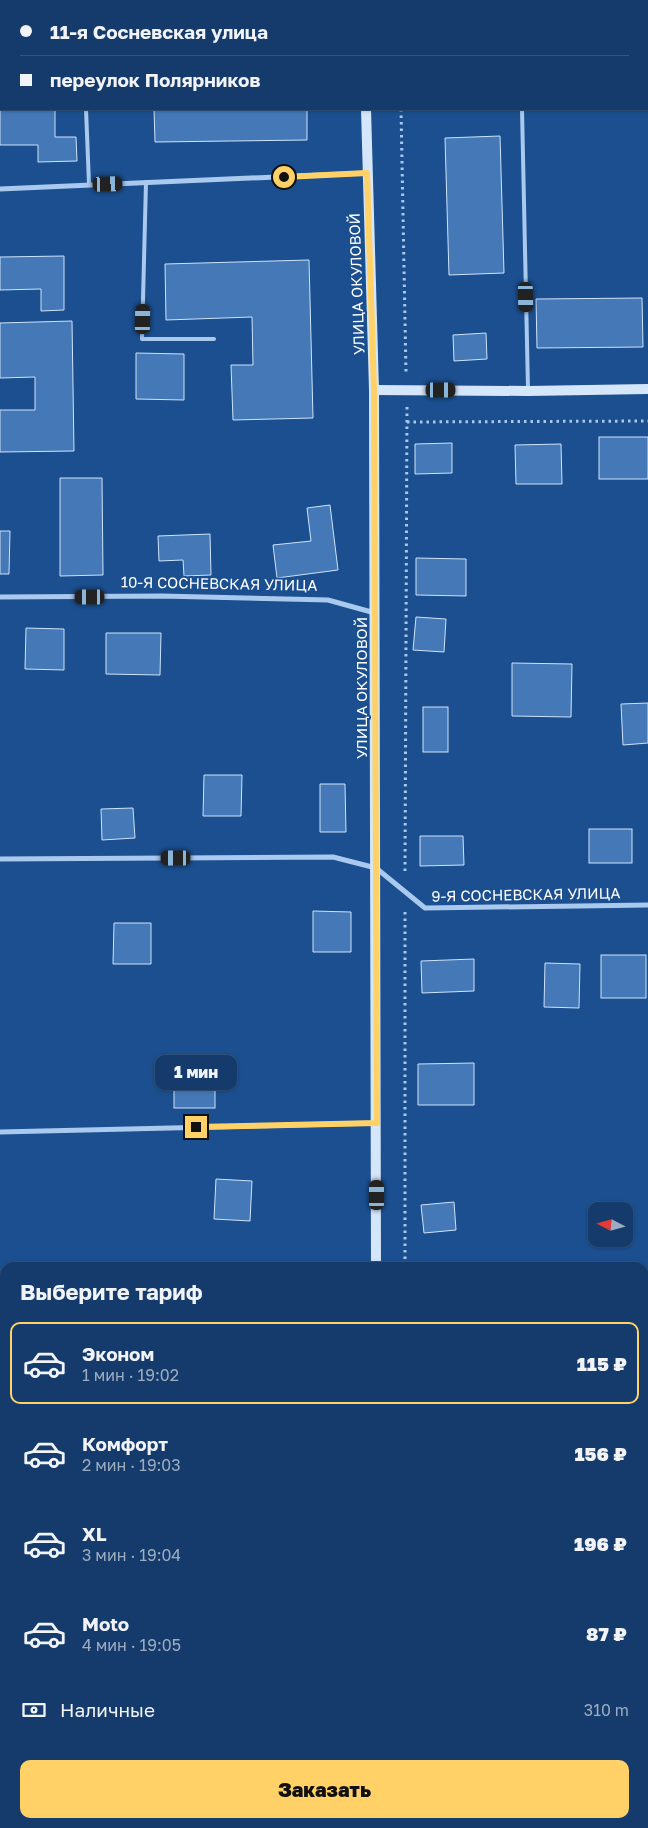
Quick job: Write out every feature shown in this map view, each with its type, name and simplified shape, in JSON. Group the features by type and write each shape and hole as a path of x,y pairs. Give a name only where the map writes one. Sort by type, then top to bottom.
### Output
{"street":[{"name":"УЛИЦА ОКУЛОВОЙ","path":"366,110 374,390 376,614 376,1262"},
{"path":"0,189 367,173"},
{"path":"374,390 528,391 648,389"},
{"name":"10-Я СОСНЕВСКАЯ УЛИЦА","path":"0,597 162,596 328,600 376,614"},
{"name":"9-Я СОСНЕВСКАЯ УЛИЦА","path":"0,859 333,858 376,868 425,908 648,905"},
{"path":"0,1132 377,1123"}],"lane":[{"path":"86,110 89,184"},
{"path":"522,110 528,391"},
{"path":"146,182 142,339 214,340"}],"path":[{"path":"401,110 407,389 405,1262"},
{"path":"407,422 648,421"}],"building":[{"path":"0,110 55,110 55,137 76,137 77,161 38,162 38,145 0,145"},
{"path":"154,110 307,110 307,140 155,142"},
{"path":"500,136 504,273 449,275 445,138"},
{"path":"64,256 64,310 41,311 41,289 0,290 0,257"},
{"path":"309,260 313,418 233,420 231,365 253,365 252,317 166,320 165,264"},
{"path":"642,298 643,347 537,348 536,299"},
{"path":"72,321 74,451 0,452 0,410 35,410 35,377 0,378 0,323"},
{"path":"486,333 487,359 454,361 453,335"},
{"path":"136,353 184,354 184,400 136,399"},
{"path":"599,437 648,437 648,479 599,479"},
{"path":"452,443 452,473 415,474 415,444"},
{"path":"561,444 562,484 516,484 515,445"},
{"path":"60,478 102,478 103,575 60,576"},
{"path":"330,505 338,570 277,578 273,545 311,541 307,508"},
{"path":"0,531 10,531 9,574 0,574"},
{"path":"210,534 211,575 184,576 183,560 159,561 158,536"},
{"path":"416,558 466,559 466,596 416,595"},
{"path":"416,617 446,619 444,652 413,650"},
{"path":"26,628 64,629 64,670 25,669"},
{"path":"106,633 161,633 160,675 106,674"},
{"path":"512,663 572,664 571,717 512,716"},
{"path":"648,703 648,743 623,745 621,704"},
{"path":"423,707 448,707 448,752 423,752"},
{"path":"204,775 242,775 241,816 203,816"},
{"path":"320,784 345,784 346,832 320,832"},
{"path":"133,808 135,838 102,840 101,809"},
{"path":"589,829 632,829 632,863 589,863"},
{"path":"420,836 463,836 464,865 420,866"},
{"path":"313,911 351,912 351,952 313,952"},
{"path":"114,923 151,923 151,964 113,964"},
{"path":"601,955 646,955 646,998 601,998"},
{"path":"474,959 474,991 422,993 421,961"},
{"path":"545,963 580,964 579,1008 544,1007"},
{"path":"474,1063 474,1105 418,1105 418,1064"},
{"path":"174,1067 215,1067 215,1108 174,1108"},
{"path":"216,1179 252,1181 250,1221 214,1219"},
{"path":"454,1202 456,1230 424,1233 421,1205"}],"route":[{"path":"196,1127 377,1123 374,390 367,173 284,177"}]}
